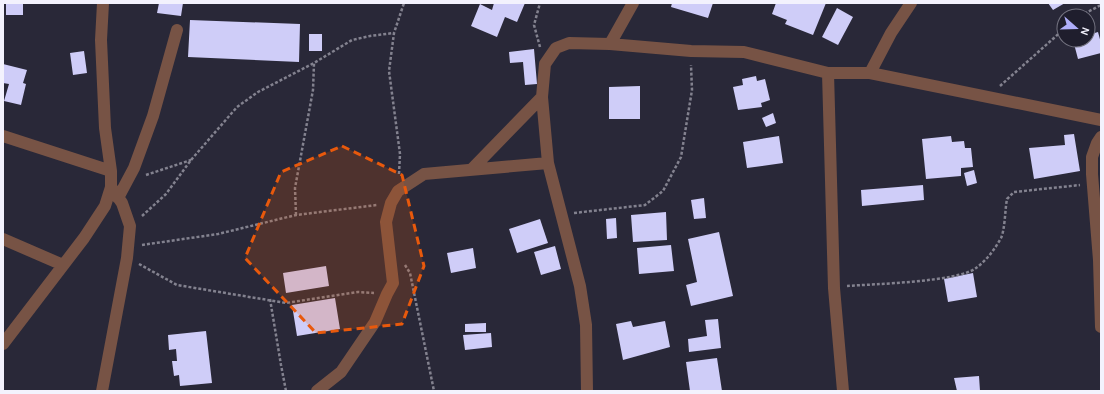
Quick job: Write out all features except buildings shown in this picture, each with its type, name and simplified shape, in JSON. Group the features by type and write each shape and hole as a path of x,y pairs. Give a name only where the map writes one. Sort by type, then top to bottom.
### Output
{"street":[{"path":"3,344 84,238 105,206 111,187 111,171 105,128 101,40 102,3"},
{"path":"610,44 633,3"},
{"path":"870,73 910,3"},
{"path":"118,198 134,168 153,116 177,30"},
{"path":"587,391 586,325 580,286 548,163 542,97 545,64 556,48 569,43 744,52 828,73 870,73 1101,120"},
{"path":"828,73 834,288 843,391"},
{"path":"472,169 542,97"},
{"path":"3,136 111,171"},
{"path":"1101,137 1092,157 1092,183 1099,260 1101,327"},
{"path":"317,391 341,372 375,322 386,294 393,283 386,222 391,203 398,191 424,174 548,163"},
{"path":"102,391 128,253 130,226 122,203 111,187"},
{"path":"3,239 63,264"}],"path":[{"path":"398,191 400,154 389,71 394,33 404,3"},
{"path":"540,3 534,25 545,64"},
{"path":"130,226 166,194 191,160 237,107 258,92 314,63 352,40 394,33"},
{"path":"987,97 1056,36"},
{"path":"562,214 645,205 662,191 681,157 692,90 691,50"},
{"path":"296,215 295,188 313,90 314,63"},
{"path":"125,183 191,160"},
{"path":"834,288 927,280 962,275 975,269 991,254 1002,236 1007,199 1014,192 1092,183"},
{"path":"128,253 218,234 296,215 391,203"},
{"path":"128,253 177,285 286,302 358,292 386,294"},
{"path":"403,261 410,273 434,391"},
{"path":"270,299 286,391"}],"highlighted area":[{"path":"342,146 402,175 424,266 402,324 316,333 245,258 281,172"}]}
